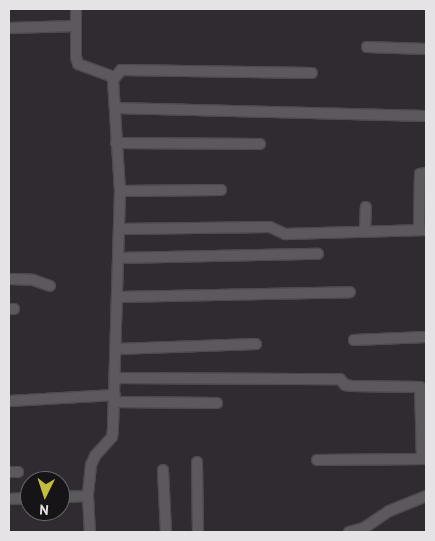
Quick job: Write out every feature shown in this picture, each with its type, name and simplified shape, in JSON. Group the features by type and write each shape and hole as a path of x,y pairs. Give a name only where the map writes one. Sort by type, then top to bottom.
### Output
{"street":[{"path":"76,9 76,57 78,64 111,76 113,80 120,191 112,438 95,456 91,465 88,496 90,532"},
{"path":"9,28 76,26"},
{"path":"368,47 426,49"},
{"path":"113,80 121,70 312,73"},
{"path":"116,108 426,116"},
{"path":"116,143 260,144"},
{"path":"120,229 270,227 285,234 423,230 420,174 426,172"},
{"path":"120,191 221,190"},
{"path":"365,231 366,207"},
{"path":"119,258 318,254"},
{"path":"9,279 33,280 50,286"},
{"path":"118,297 350,292"},
{"path":"354,340 426,337"},
{"path":"116,349 256,344"},
{"path":"115,378 340,379 345,385 352,386 420,387 424,459 317,460"},
{"path":"9,401 114,398 217,403"},
{"path":"197,462 198,532"},
{"path":"163,470 166,532"},
{"path":"70,497 88,496"},
{"path":"349,532 364,530 389,511 426,496"}]}
